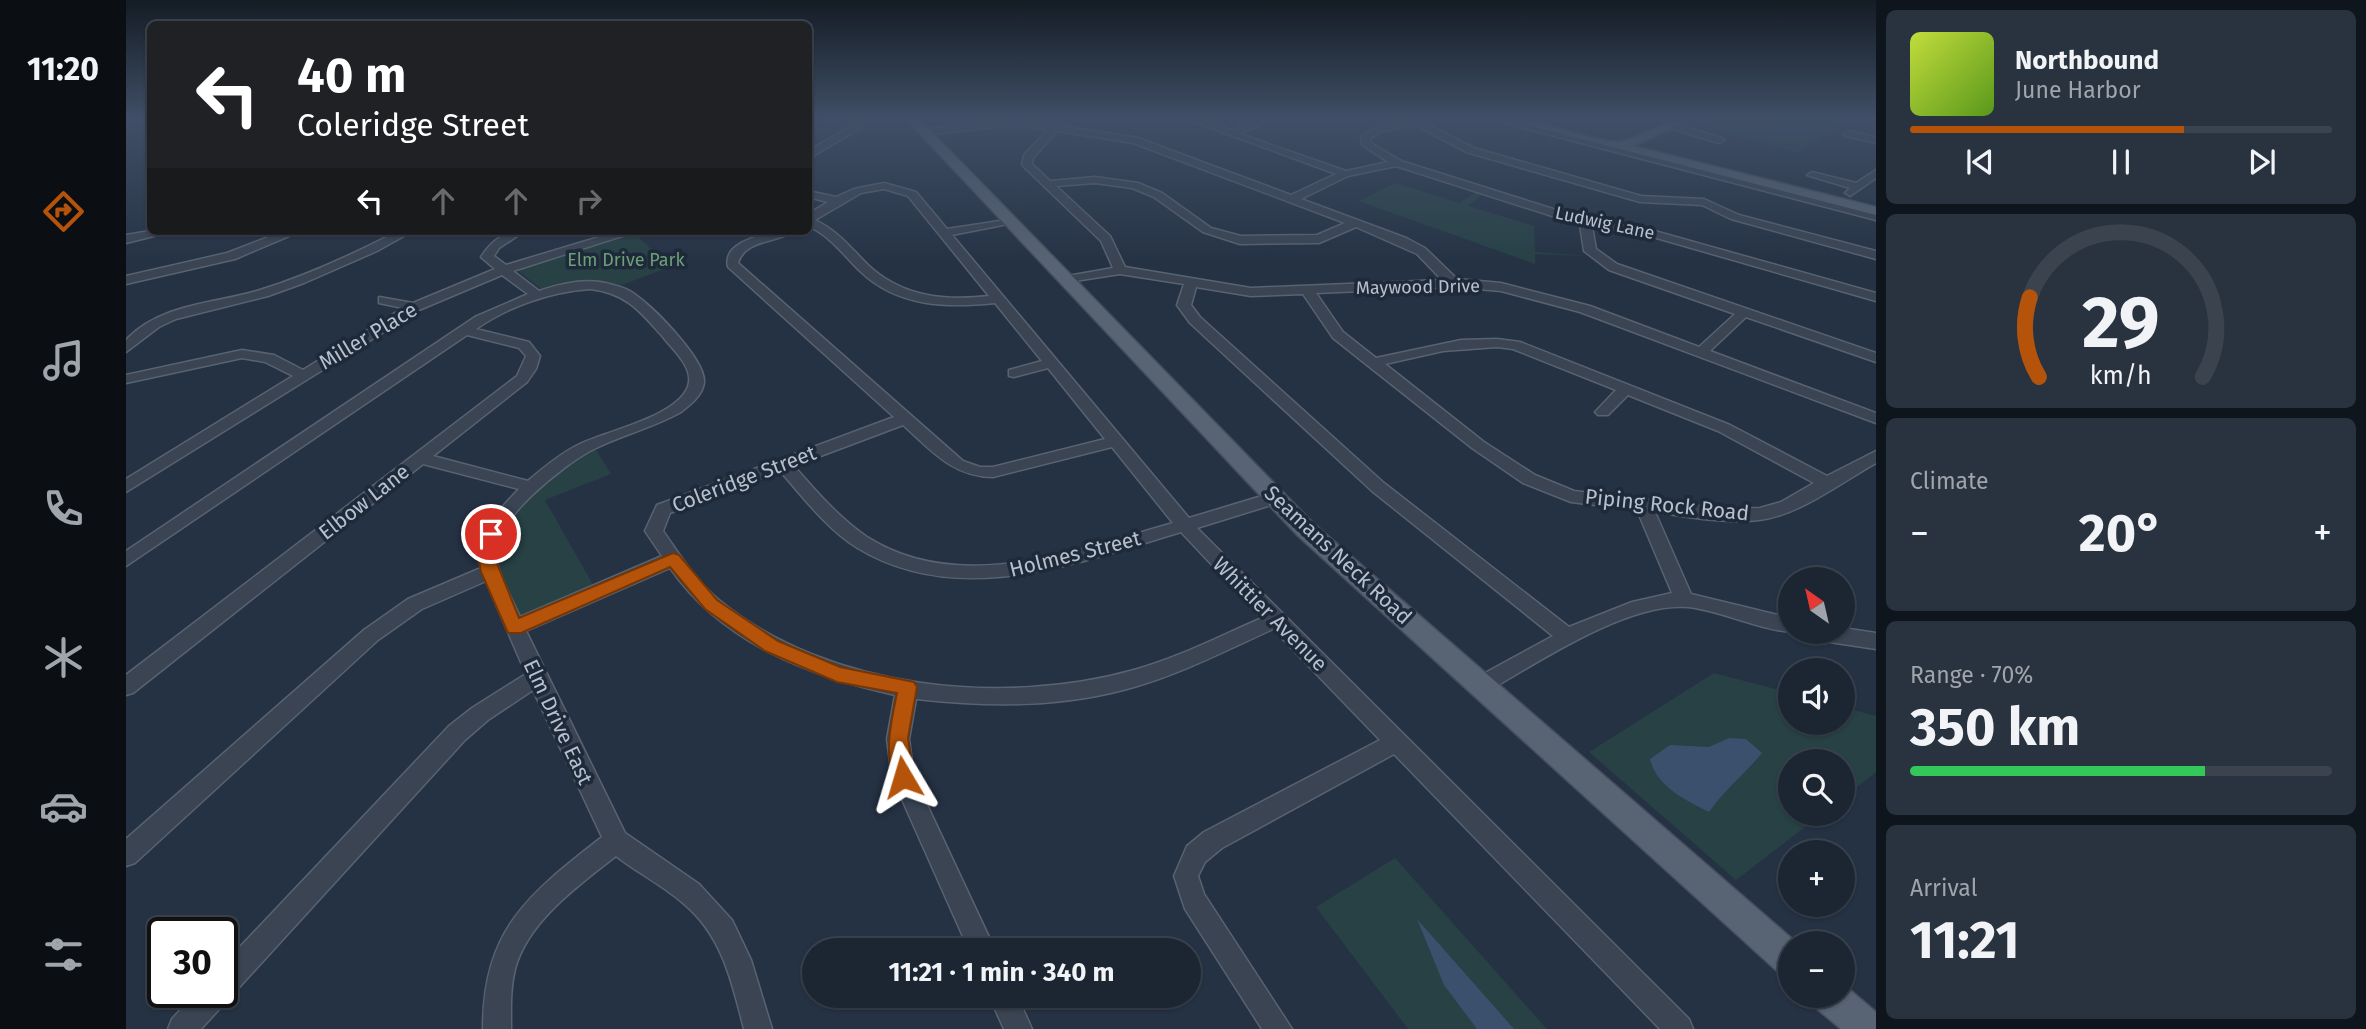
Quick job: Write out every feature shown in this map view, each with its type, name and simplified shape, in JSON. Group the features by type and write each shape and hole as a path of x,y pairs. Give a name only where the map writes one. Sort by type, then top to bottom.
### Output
{"main road":[{"name":"Seamans Neck Road","path":"959,168 1275,498 1778,949"},
{"path":"1679,168 1718,188 1839,202 1876,211"},
{"path":"1844,1008 1868,1029"}],"street":[{"path":"1030,168 1106,239 1120,270"},
{"path":"1211,168 1356,223 1420,251 1453,283"},
{"path":"1328,168 1345,174"},
{"path":"1292,199 1345,174 1373,168"},
{"name":"Ludwig Lane","path":"1412,168 1586,223 1643,215 1876,297"},
{"path":"1519,168 1643,215 1718,188"},
{"path":"1653,168 1718,188 1876,216"},
{"path":"1839,202 1876,173"},
{"path":"1812,175 1859,187"},
{"name":"Whittier Avenue","path":"834,200 886,179 912,194 1186,525 1275,620 1679,1029"},
{"path":"1047,184 1095,180 1134,185 1158,195 1207,230 1240,240 1319,239 1356,223"},
{"path":"1718,188 1735,217 1876,255"},
{"path":"812,195 834,200"},
{"path":"812,217 834,200"},
{"path":"944,233 1009,221"},
{"path":"812,222 836,234 868,272 899,294 943,303 999,299"},
{"path":"1586,223 1590,251 1602,261 1876,358"},
{"path":"126,239 147,235"},
{"path":"126,280 231,256 285,235"},
{"path":"126,348 140,333 168,318 271,290 398,235"},
{"path":"514,235 489,253 488,257 537,295"},
{"name":"Miller Place","path":"126,487 414,307 503,269 618,235"},
{"path":"776,235 752,243 733,257 732,264 957,465 979,472 1009,470 1116,442"},
{"name":"Maywood Drive","path":"1066,280 1120,270 1251,292 1453,283 1501,287 1551,298 1876,418"},
{"path":"1191,281 1184,305 1195,320 1378,487 1569,638"},
{"name":"Elm Drive East","path":"537,295 594,287 628,295 686,356 697,374 693,391 677,408 654,421 587,447 568,459 534,488 499,520 491,534 486,556 514,628 615,841 640,862 698,899 713,915 740,966 758,1029"},
{"name":"Piping Rock Road","path":"1308,291 1338,334 1478,445 1529,479 1571,496 1723,515 1760,514 1787,506 1876,456"},
{"path":"126,560 465,330 512,304 537,295"},
{"path":"384,300 414,307"},
{"path":"1701,352 1744,312"},
{"name":"Elbow Lane","path":"126,687 522,379 532,363 533,356 524,345 465,330"},
{"path":"1373,363 1441,345 1499,343 1533,350 1724,428 1827,483"},
{"path":"126,379 208,359 242,354 269,358 303,376"},
{"path":"1014,373 1052,363"},
{"path":"1603,412 1627,388"},
{"name":"Coleridge Street","path":"904,419 663,509 654,531 673,559 711,604 772,646 837,674 938,694 998,697 1098,686 1180,663 1275,620"},
{"path":"420,458 534,488"},
{"name":"Holmes Street","path":"782,463 839,525 863,543 899,559 939,569 975,573 1026,570 1275,498"},
{"path":"1644,506 1684,599"},
{"path":"514,628 673,559"},
{"path":"126,855 371,635 415,604 490,572"},
{"path":"1481,685 1623,611 1684,599 1778,622"},
{"path":"1855,638 1876,641"},
{"path":"238,969 457,733 480,714 537,677"},
{"path":"907,687 898,738 903,777 977,938"},
{"path":"1278,1029 1194,900 1186,876 1196,854 1213,840 1396,742"},
{"path":"497,1029 497,991 511,945 530,918 558,887 615,841"},
{"path":"182,1029 201,1008"},
{"path":"1008,1008 1015,1028"}],"green space":[{"path":"1395,183 1460,203 1479,190 1486,192 1468,206 1534,226 1535,252 1590,256 1535,254 1535,264 1359,201"},
{"name":"Elm Drive Park","path":"632,235 636,235 670,267 622,285 575,282 541,289 517,270"},
{"path":"593,445 611,474 545,500 596,590 516,625 489,544 509,514 534,488 563,464"},
{"path":"1714,673 1778,690 1778,735 1855,735 1855,710 1876,716 1876,772 1855,789 1855,749 1778,749 1778,826 1806,826 1788,840 1778,840 1778,848 1736,880 1589,752"},
{"path":"1395,858 1547,1029 1408,1029 1316,907"}],"water":[{"path":"1729,738 1746,739 1762,753 1709,812 1673,791 1653,769 1650,759 1670,745 1709,747"},
{"path":"1417,919 1514,1029 1477,1029 1444,985"}],"route":[{"path":"491,534 486,556 514,628 673,559 687,579 711,604 734,623 772,646 837,674 907,687 906,708 898,738 903,777"}]}
